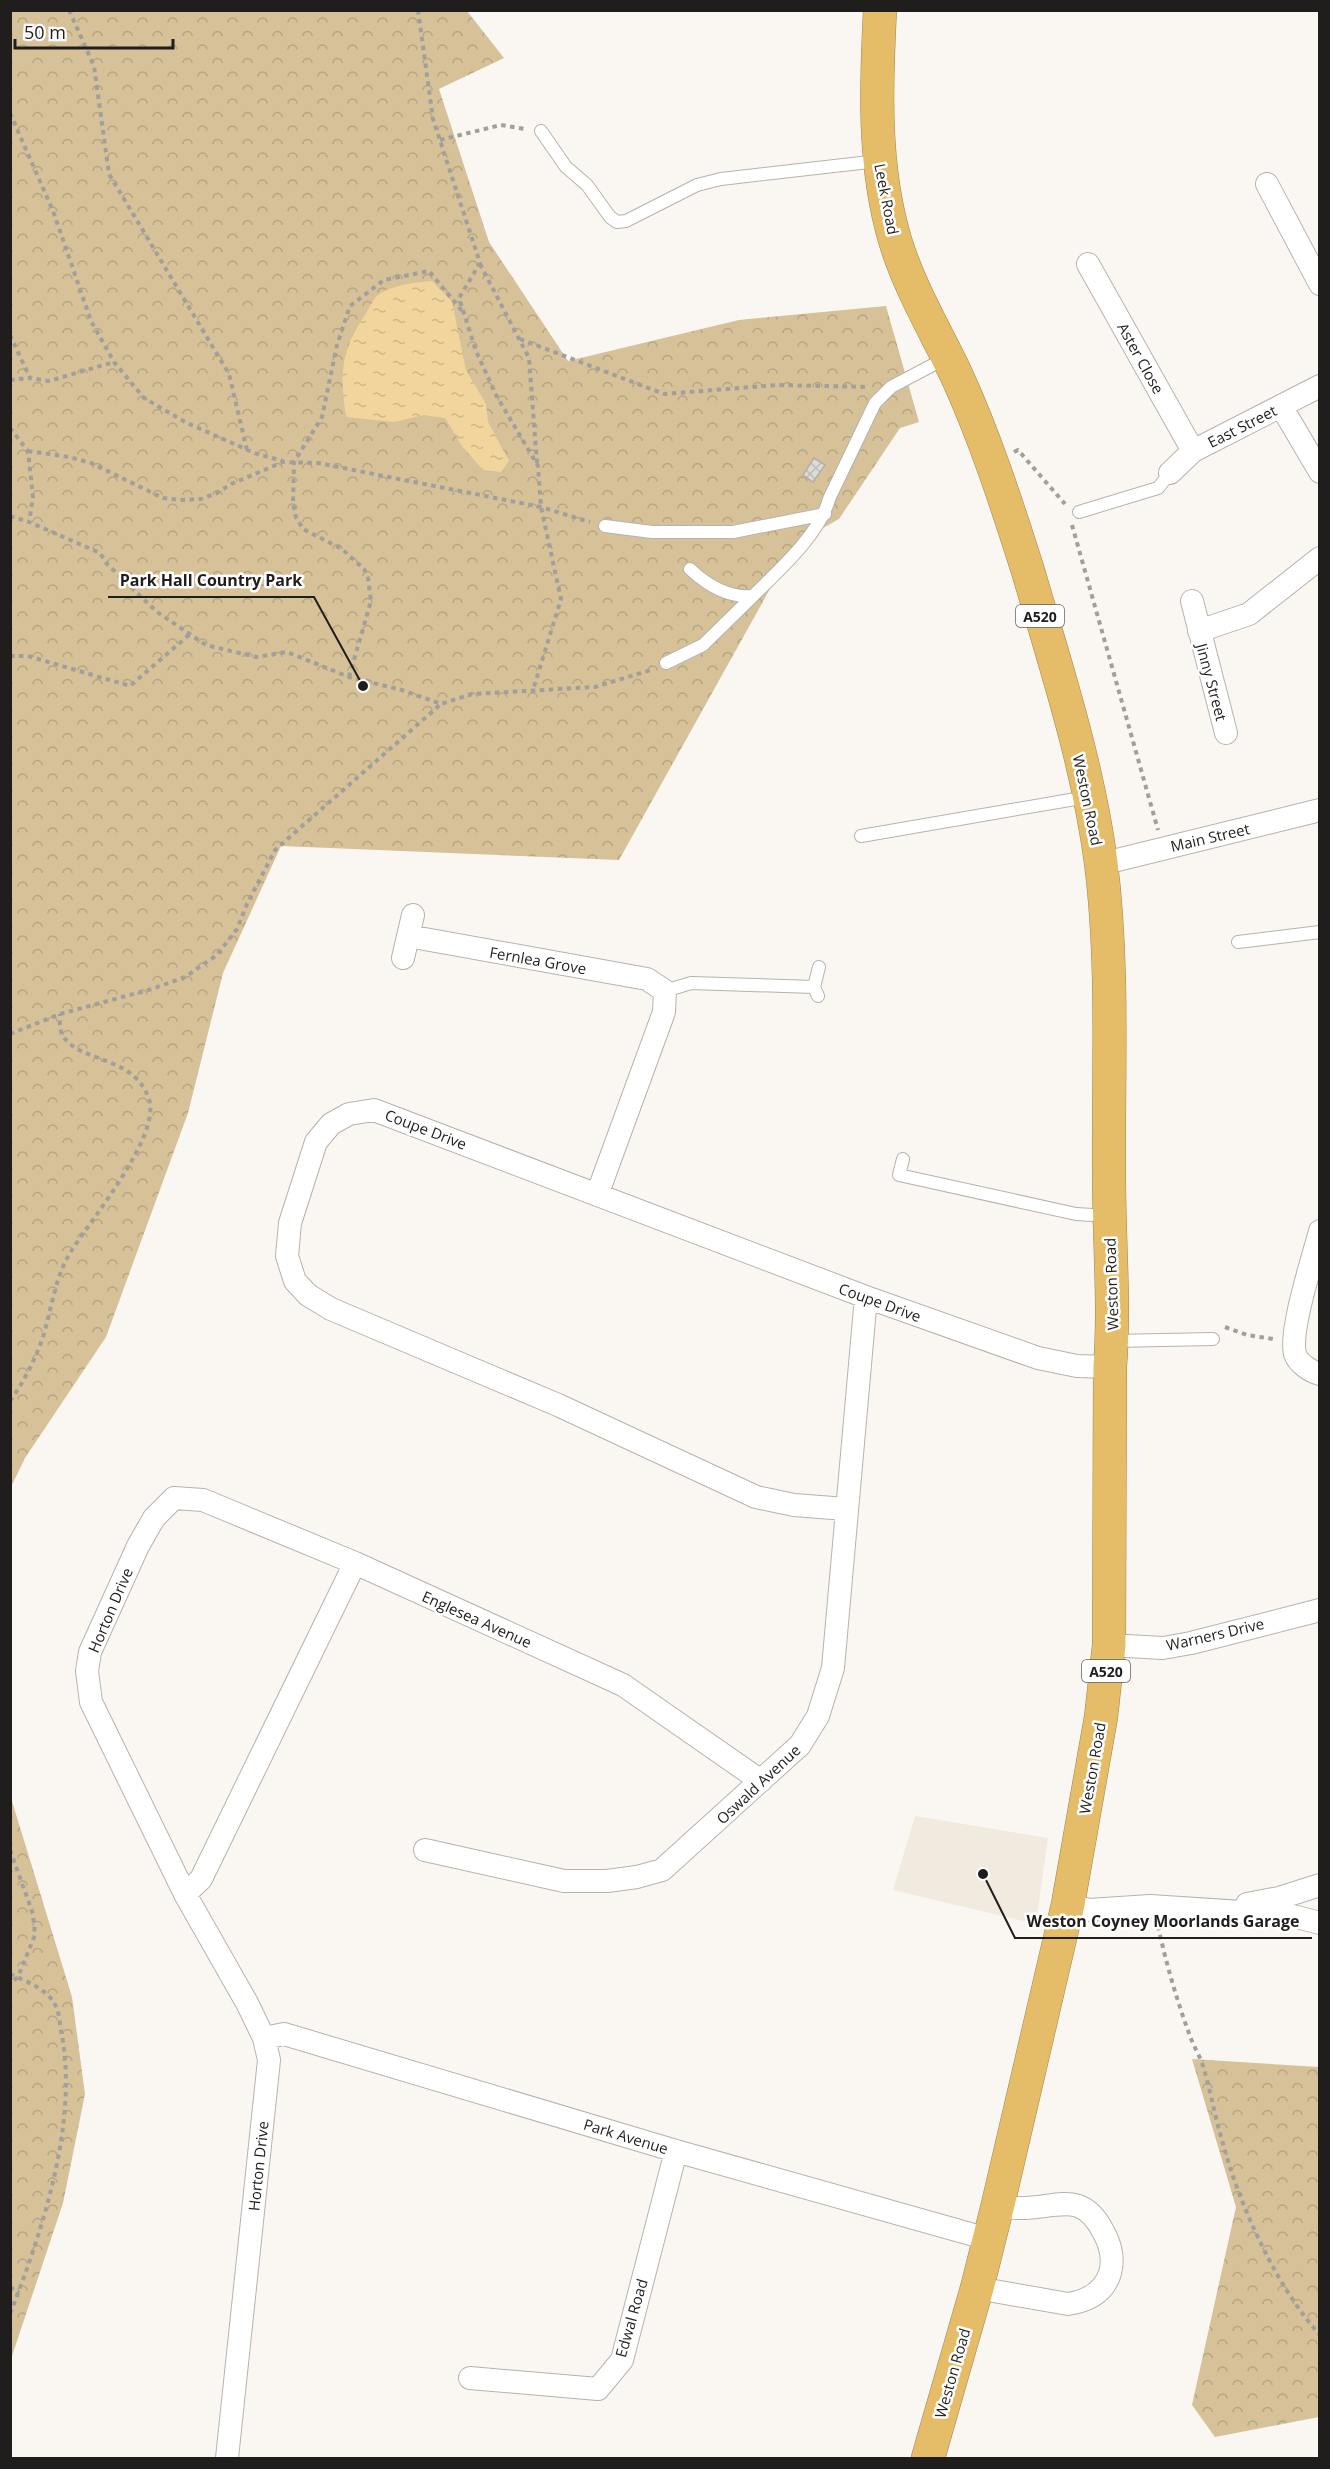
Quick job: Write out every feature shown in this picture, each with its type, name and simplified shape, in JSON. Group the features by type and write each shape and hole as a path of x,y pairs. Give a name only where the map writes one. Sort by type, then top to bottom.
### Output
{"highway":[{"name":"Leek Road","path":"880,10 876,85 880,161 895,240 914,289 952,366"},
{"name":"Weston Road","path":"928,2458 977,2288 1068,1904 1101,1717 1109,1645 1111,1354 1109,947 1101,864 1090,797 1028,573 991,462 952,366"}],"street":[{"path":"1267,184 1320,284"},
{"name":"Aster Close","path":"1088,264 1193,452"},
{"name":"East Street","path":"1170,473 1193,452 1320,386"},
{"path":"1281,406 1320,472"},
{"name":"Jinny Street","path":"1199,631 1249,614 1320,558"},
{"name":"Jinny Street","path":"1192,601 1226,733"},
{"name":"Main Street","path":"1101,864 1320,810"},
{"name":"Fernlea Grove","path":"403,958 410,926 646,979 665,991"},
{"path":"597,1196 664,1012 665,991"},
{"name":"Coupe Drive","path":"846,1509 794,1505 756,1497 558,1405 331,1309 308,1295 295,1281 286,1256 290,1223 316,1142 332,1124 349,1114 375,1110 866,1297 1038,1358 1077,1366 1111,1354"},
{"path":"1320,1231 1293,1338 1296,1357 1312,1372 1320,1374"},
{"name":"Oswald Avenue","path":"425,1850 564,1881 607,1881 637,1877 662,1870 800,1745 818,1716 833,1668 866,1297"},
{"name":"Englesea Avenue","path":"174,1498 203,1500 354,1563 623,1685 761,1781"},
{"name":"Horton Drive","path":"174,1498 154,1518 138,1546 90,1652 87,1671 92,1702 185,1894 248,2003 264,2038 269,2060 227,2458"},
{"path":"185,1894 201,1879 354,1563"},
{"name":"Warners Drive","path":"1109,1645 1163,1648 1320,1610"},
{"path":"1210,1910 1279,1898 1320,1885"},
{"path":"1068,1904 1089,1910 1150,1906 1289,1915 1320,1923"},
{"name":"Park Avenue","path":"264,2038 284,2034 676,2151 988,2239"},
{"name":"Edwal Road","path":"470,2378 598,2389 622,2360 676,2151"},
{"path":"977,2288 1068,2304 1081,2302 1099,2291 1109,2274 1112,2254 1108,2240 1094,2216 1080,2206 1070,2203 1054,2203 1016,2208 998,2204"}],"lane":[{"path":"541,131 566,167 587,185 610,217 617,222 626,221 697,185 721,179 880,161"},
{"path":"666,663 703,645 807,538 825,514 829,499 875,403 891,387 952,366"},
{"path":"1073,509 1158,488 1170,473"},
{"path":"605,526 652,532 733,532 825,514"},
{"path":"690,568 701,580 735,597 753,596"},
{"path":"861,836 1090,797"},
{"path":"1238,942 1320,932"},
{"path":"665,991 691,983 816,991 819,967"},
{"path":"903,1159 899,1175 1076,1214 1109,1216"},
{"path":"1111,1354 1213,1339"}],"path":[{"path":"69,10 94,66 109,174 229,374 247,450"},
{"path":"418,10 433,119 480,263 529,358 542,507 561,599 533,690"},
{"path":"10,113 53,211 91,321 114,362 144,398 187,423 247,450 283,462 318,463 542,507 605,526"},
{"path":"440,140 501,125 541,131"},
{"path":"480,263 459,298 476,351 496,395 538,466"},
{"path":"349,676 371,601 368,578 354,558 342,549 303,529 296,517 294,503 294,462 322,417 337,345 350,306 384,280 429,271 464,314"},
{"path":"10,335 30,378"},
{"path":"520,339 664,394 778,385 891,387"},
{"path":"10,380 30,378 49,381 114,362"},
{"path":"10,428 28,451 33,497 29,522"},
{"path":"991,462 1018,450 1073,509 1163,848"},
{"path":"28,451 91,463 163,498 180,500 201,499 283,462"},
{"path":"10,516 100,553 107,564 157,612 206,645 256,657 286,652 349,676 402,690 441,704"},
{"path":"10,656 28,656 130,686 190,634"},
{"path":"10,1034 60,1014 153,989 185,977 217,956 237,929 274,850 441,704 472,694 595,687 646,673 666,663"},
{"path":"10,1401 33,1361 42,1339 57,1280 70,1252 103,1208 139,1148 150,1120 149,1099 138,1079 118,1065 69,1043 62,1036 60,1014"},
{"path":"10,1850 33,1914 35,1935 18,1977 10,1983"},
{"path":"1150,1906 1187,2028 1204,2069 1219,2120 1221,2138 1239,2192 1264,2249 1280,2278 1310,2325 1320,2335"},
{"path":"10,1974 39,1987 57,2008 65,2051 67,2108 55,2172 28,2268 10,2314"},
{"path":"10,2287 19,2293"}],"shaded area":[{"path":"915,1816 1048,1838 1036,1924 893,1890"}],"green space":[{"path":"11,11 467,11 504,58 439,89 489,242 568,361 739,320 886,306 919,422 900,428 839,519 795,544 619,860 281,846 223,973 188,1113 106,1337 25,1458 11,1487"},
{"path":"11,1798 72,1997 85,2094 63,2203 11,2359"},
{"path":"1192,2059 1319,2067 1319,2417 1215,2437 1192,2405 1236,2207"}],"water":[{"path":"432,281 452,302 466,370 486,404 488,422 509,461 501,472 483,470 462,446 445,418 424,415 394,422 346,417 343,375 346,352 373,302 378,295 397,286"}],"building":[{"path":"814,458 825,465 813,482 803,475"}],"place":[{"name":"Park Hall Country Park","path":"363,686"},
{"name":"Weston Coyney Moorlands Garage","path":"983,1874"}]}
